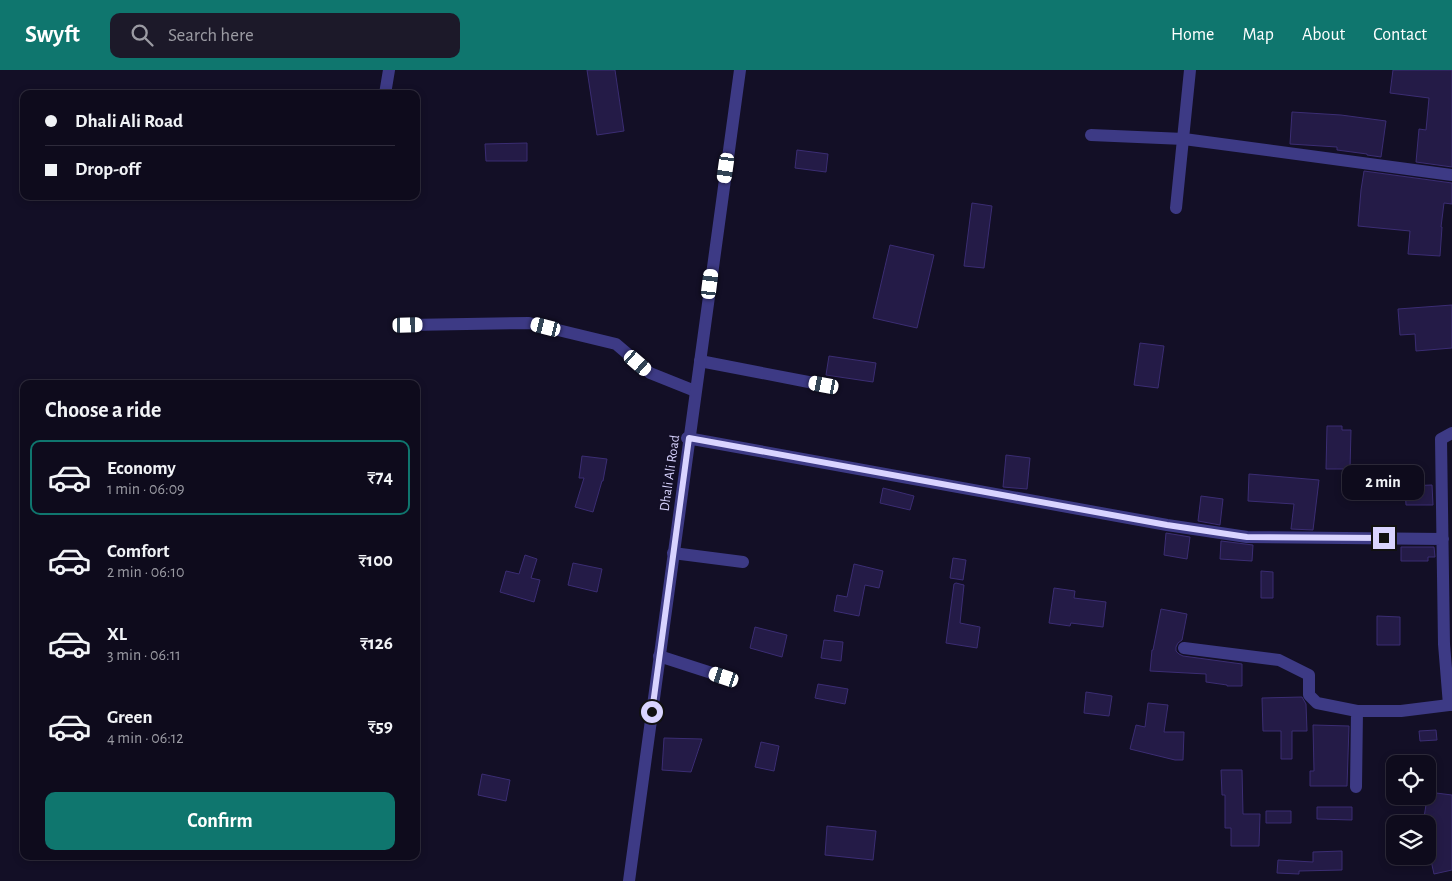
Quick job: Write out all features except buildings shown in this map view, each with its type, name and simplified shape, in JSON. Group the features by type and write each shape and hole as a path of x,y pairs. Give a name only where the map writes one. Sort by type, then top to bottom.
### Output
{"street":[{"path":"386,90 389,70"},
{"name":"Dhali Ali Road","path":"628,881 740,70"},
{"path":"1176,208 1190,70"},
{"path":"1091,135 1184,139 1452,175"},
{"path":"408,325 529,323 616,344 650,373 695,391"},
{"path":"700,360 824,385"},
{"path":"1184,648 1279,660 1309,675 1309,695 1317,703 1356,711 1401,711 1450,705 1444,644 1441,439 1452,433"},
{"path":"688,438 1167,525 1247,537 1443,539"},
{"path":"673,554 743,562"},
{"path":"659,656 724,677"},
{"path":"1356,711 1356,786"}],"route":[{"path":"652,712 689,438 1167,525 1247,537 1384,538"}]}
